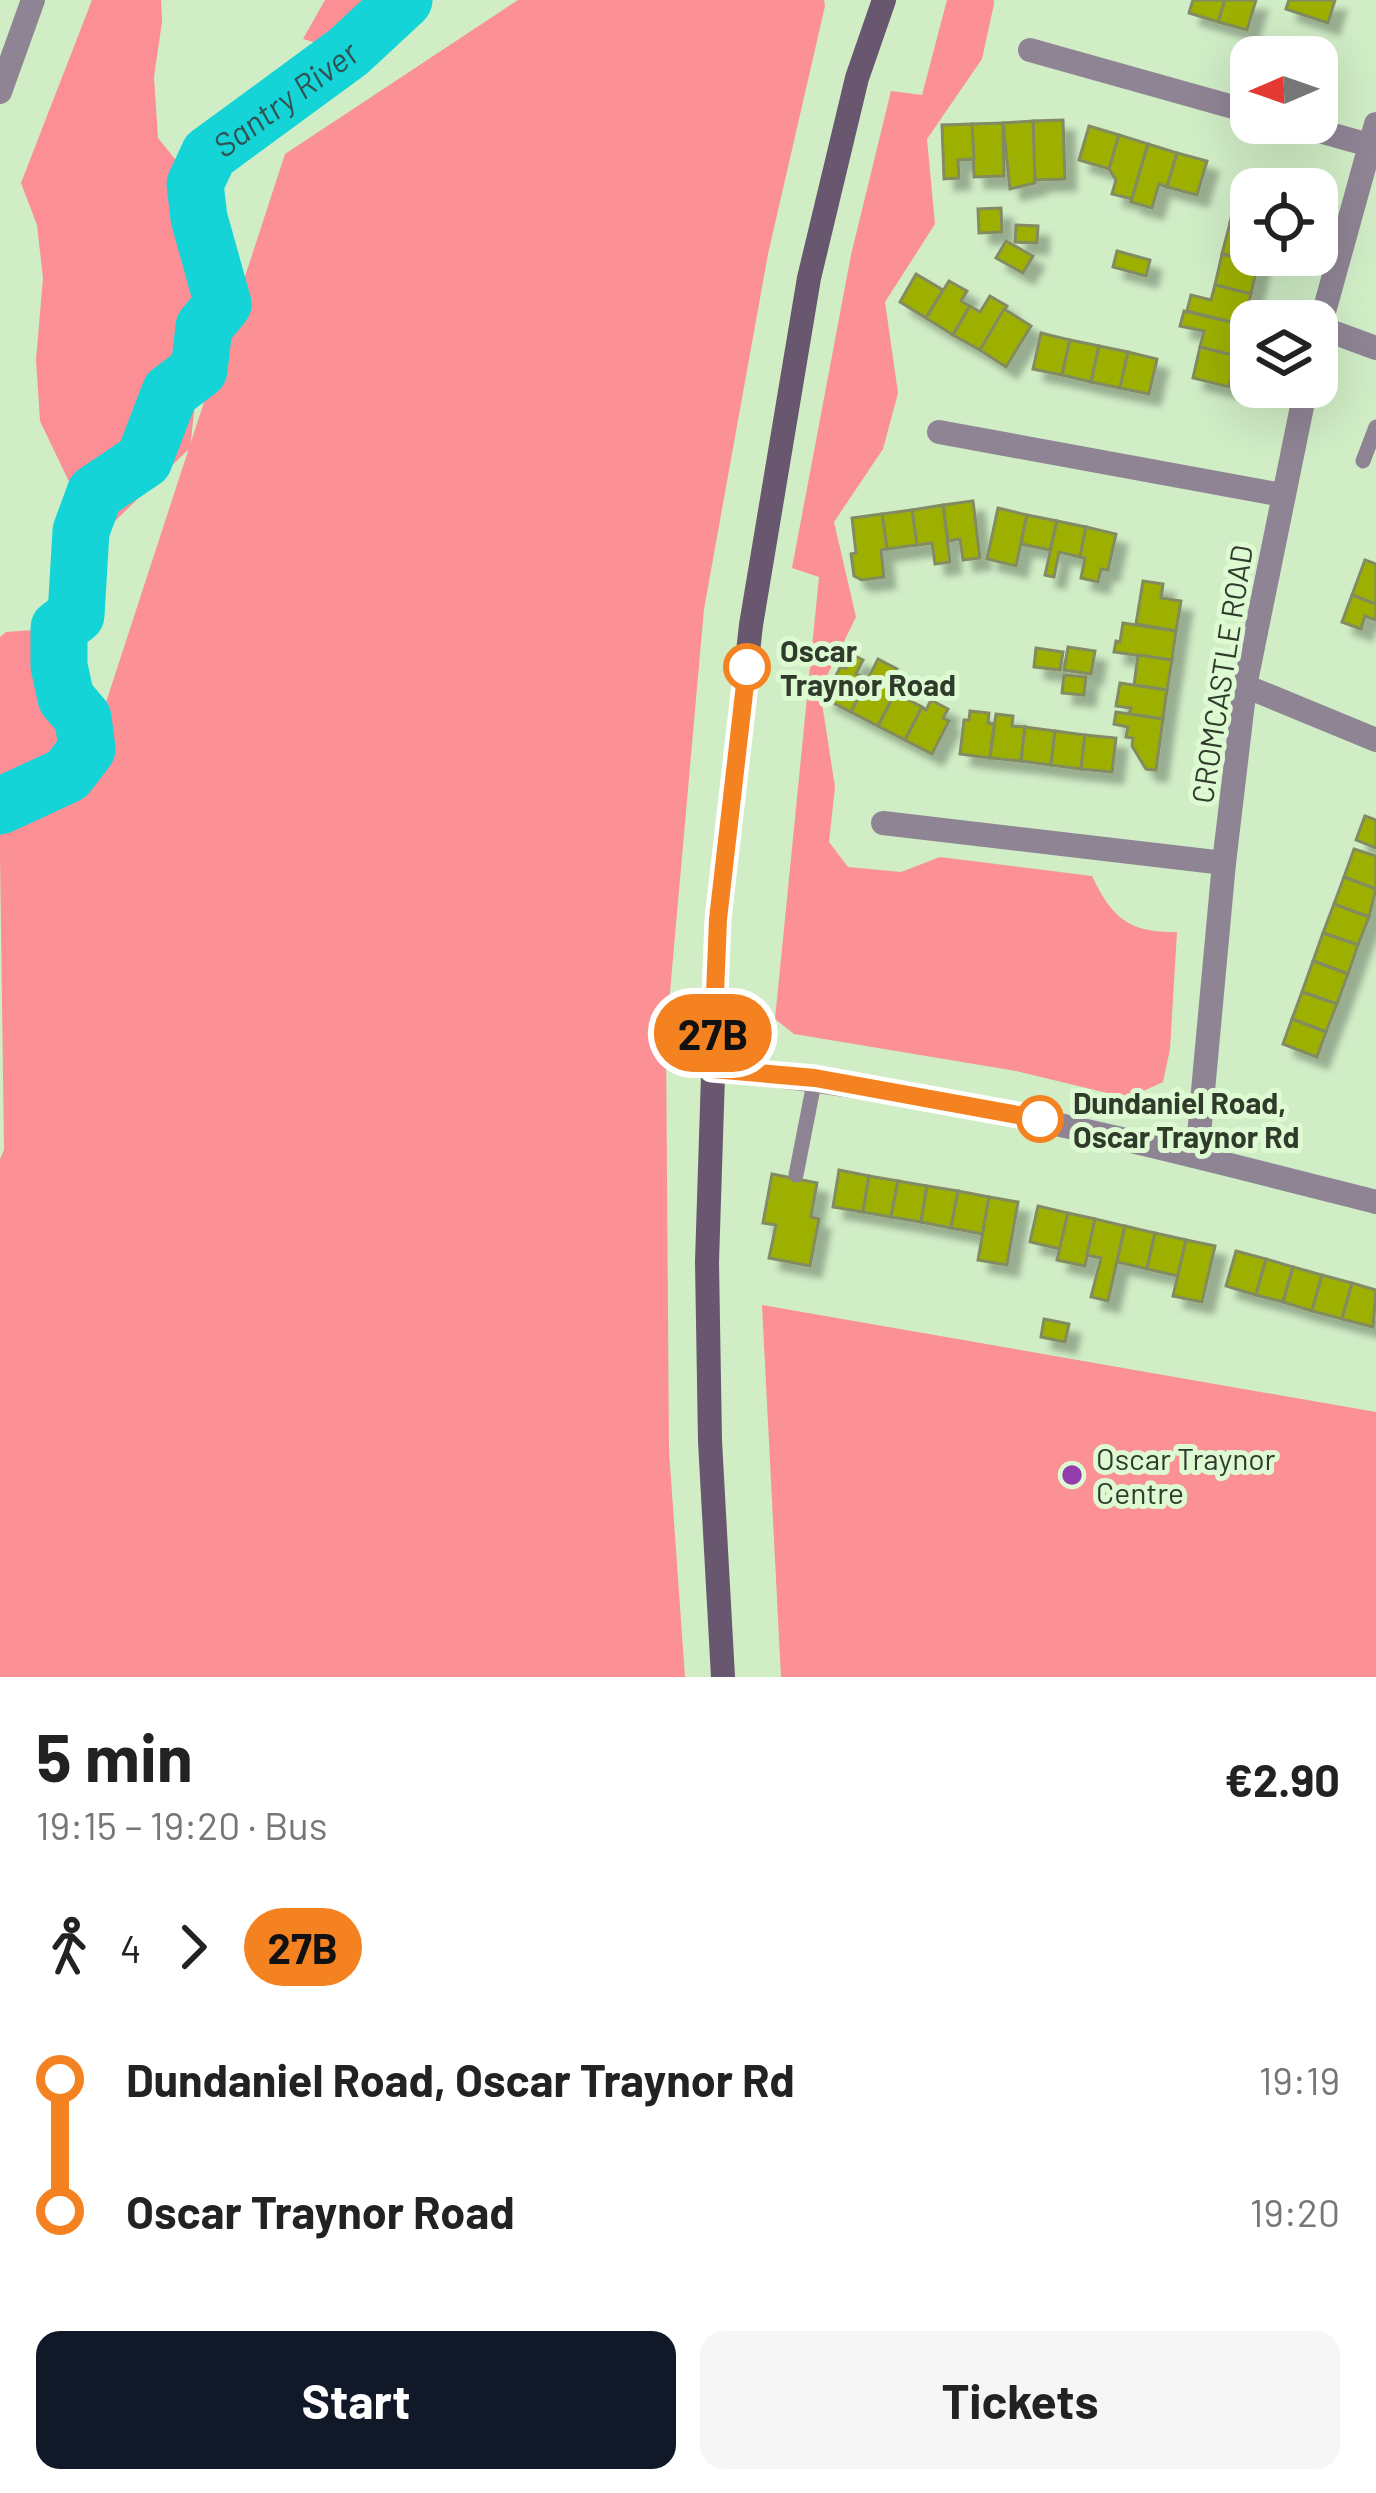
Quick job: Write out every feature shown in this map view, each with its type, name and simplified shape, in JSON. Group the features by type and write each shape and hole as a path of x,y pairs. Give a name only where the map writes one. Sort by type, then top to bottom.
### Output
{"main road":[{"path":"723,1677 710,1441 707,1262 718,919 752,626 809,278 857,78 884,0"}],"street":[{"path":"0,92 34,0"},
{"path":"1030,50 1230,106"},
{"path":"1327,300 1373,134 1338,129"},
{"path":"1338,338 1376,348"},
{"name":"CROMCASTLE ROAD","path":"1197,1156 1245,686 1301,408"},
{"path":"939,432 1282,495"},
{"path":"1245,686 1376,740"},
{"path":"883,823 1224,863"},
{"path":"712,1069 815,1078 1007,1112 1376,1202"}],"lane":[{"path":"1363,461 1376,427"},
{"path":"796,1175 815,1078"}],"shaded area":[{"path":"92,0 161,0 154,77 158,138 195,184 199,218 223,304 204,327 190,448 112,524 73,490 40,421 36,360 43,278 37,225 21,183"},
{"path":"325,0 404,0 348,52 303,39"},
{"path":"518,0 824,0 825,6 768,254 704,609 666,1037 669,1451 685,1677 0,1677 0,1159 4,1150 0,854 94,739 285,154"},
{"path":"947,0 994,0 994,4 982,59 927,139 935,224 885,302 898,393 883,449 834,522 856,617 820,690 835,787 829,842 848,867 901,872 940,857 1092,876 1107,903 1124,920 1146,930 1177,932 1170,1049 1163,1082 1128,1098 1016,1071 794,1034 775,1019 819,577 792,568 851,255 891,91 922,95"},
{"path":"59,628 82,659 83,718 67,775 0,854 0,637 6,632"},
{"name":"Oscar Traynor Centre","path":"762,1305 1376,1412 1376,1677 781,1677"}],"building":[{"path":"1193,0 1225,0 1218,22 1189,13"},
{"path":"1225,0 1256,0 1247,30 1218,22"},
{"path":"1289,0 1335,0 1328,23 1286,9"},
{"path":"1063,120 1065,179 1035,180 1033,121"},
{"path":"1033,121 1035,183 1010,189 1003,123"},
{"path":"1003,123 1004,176 974,177 972,124"},
{"path":"972,124 974,159 958,160 959,178 944,179 942,125"},
{"path":"1089,126 1119,135 1109,169 1079,160"},
{"path":"1119,135 1148,144 1132,199 1112,194 1116,180 1109,169"},
{"path":"1148,144 1177,153 1167,187 1159,184 1152,208 1131,202"},
{"path":"1177,153 1207,161 1197,195 1167,187"},
{"path":"1001,208 1002,232 979,233 978,209"},
{"path":"1230,223 1230,256 1222,254"},
{"path":"1016,225 1038,226 1037,243 1015,242"},
{"path":"1006,241 1033,256 1023,273 996,258"},
{"path":"1117,251 1150,260 1146,276 1113,267"},
{"path":"1222,254 1230,256 1230,276 1255,276 1251,294 1215,285"},
{"path":"916,274 943,290 926,318 900,302"},
{"path":"949,281 967,291 961,301 970,306 953,335 926,318"},
{"path":"1215,285 1251,294 1249,300 1230,300 1230,322 1187,311 1191,295 1211,300"},
{"path":"990,296 1007,306 980,350 953,335 970,306 980,312"},
{"path":"1004,309 1031,326 1006,367 980,350"},
{"path":"1184,311 1230,322 1230,354 1200,347 1204,331 1180,326"},
{"path":"1041,333 1070,340 1062,375 1033,369"},
{"path":"1070,340 1099,346 1091,382 1062,375"},
{"path":"1099,346 1128,352 1120,388 1091,382"},
{"path":"1200,347 1230,354 1229,387 1193,378"},
{"path":"1128,352 1157,359 1149,394 1120,388"},
{"path":"973,501 980,558 963,560 960,539 948,541 943,505"},
{"path":"943,505 950,562 935,564 932,543 917,545 912,510"},
{"path":"998,508 1027,515 1016,566 987,559"},
{"path":"912,510 917,545 887,549 882,514"},
{"path":"882,514 887,549 881,550 884,577 862,580 854,576 852,518"},
{"path":"1027,515 1057,521 1050,550 1021,544"},
{"path":"1057,521 1086,527 1080,557 1059,552 1054,577 1045,575"},
{"path":"1086,527 1116,534 1108,570 1101,569 1098,582 1081,578"},
{"path":"1365,560 1376,564 1376,604 1352,595"},
{"path":"1143,581 1163,584 1161,598 1181,601 1176,631 1136,624"},
{"path":"1352,595 1376,604 1376,620 1365,616 1361,629 1342,622"},
{"path":"1123,623 1176,631 1172,660 1114,652"},
{"path":"1068,647 1095,651 1091,674 1064,670"},
{"path":"1036,648 1063,652 1060,670 1034,667"},
{"path":"853,655 863,660 856,674 868,679 851,712 824,698 841,666 846,668"},
{"path":"1138,655 1172,660 1167,690 1134,685"},
{"path":"878,659 897,669 887,689 895,693 878,726 851,712"},
{"path":"1064,675 1086,677 1084,695 1062,693"},
{"path":"1120,683 1167,690 1163,719 1129,714 1131,708 1116,706"},
{"path":"895,693 922,707 905,740 878,726"},
{"path":"931,700 948,709 943,718 949,721 932,754 905,740 922,707 926,710"},
{"path":"970,711 989,713 988,723 994,724 990,758 960,754 964,720 969,720"},
{"path":"1116,712 1163,719 1156,770 1146,769 1132,746 1133,738 1126,737 1128,727 1114,724"},
{"path":"996,714 1013,716 1012,726 1025,727 1021,761 990,758"},
{"path":"1025,727 1055,731 1051,765 1021,761"},
{"path":"1055,731 1085,735 1081,769 1051,765"},
{"path":"1085,735 1116,738 1112,772 1081,769"},
{"path":"1365,816 1376,820 1376,848 1356,840"},
{"path":"1354,849 1376,856 1376,889 1344,877"},
{"path":"1344,877 1376,889 1369,917 1334,904"},
{"path":"1334,904 1369,917 1358,945 1323,933"},
{"path":"1323,933 1358,945 1348,974 1313,961"},
{"path":"1313,961 1348,974 1337,1004 1302,992"},
{"path":"1302,992 1337,1004 1326,1032 1292,1019"},
{"path":"1292,1019 1326,1032 1317,1057 1283,1044"},
{"path":"839,1170 869,1176 863,1212 833,1207"},
{"path":"772,1174 817,1183 811,1217 819,1219 810,1266 769,1258 776,1225 763,1223"},
{"path":"869,1176 898,1181 891,1217 863,1212"},
{"path":"898,1181 927,1186 921,1222 891,1217"},
{"path":"927,1186 958,1191 951,1228 921,1222"},
{"path":"958,1191 989,1197 983,1234 951,1228"},
{"path":"989,1197 1018,1202 1007,1265 978,1260"},
{"path":"1038,1206 1068,1213 1060,1249 1030,1242"},
{"path":"1068,1213 1095,1219 1085,1266 1057,1260"},
{"path":"1095,1219 1125,1226 1108,1301 1091,1297 1101,1258 1087,1255"},
{"path":"1125,1226 1155,1233 1147,1269 1117,1262"},
{"path":"1155,1233 1186,1240 1178,1276 1147,1269"},
{"path":"1186,1240 1215,1246 1202,1302 1173,1296"},
{"path":"1236,1251 1266,1259 1256,1295 1226,1286"},
{"path":"1266,1259 1293,1267 1283,1302 1256,1295"},
{"path":"1293,1267 1322,1275 1312,1311 1283,1302"},
{"path":"1322,1275 1352,1283 1342,1319 1312,1311"},
{"path":"1352,1283 1376,1290 1373,1327 1342,1319"},
{"path":"1044,1319 1069,1324 1065,1342 1041,1337"}],"waterway":[{"name":"Santry River","path":"0,806 67,775 87,749 83,718 66,698 59,666 59,628 76,615 81,531 95,493 144,460 170,392 199,370 204,327 223,304 199,218 195,184 209,154 348,52 404,0"}],"bus line":[{"name":"27B","path":"747,667 718,919 712,1069 815,1078 1040,1119"}],"place":[{"name":"Oscar Traynor Road","path":"747,667"},
{"name":"Dundaniel Road, Oscar Traynor Rd","path":"1040,1119"},
{"name":"Oscar Traynor Centre","path":"1072,1475"}]}
